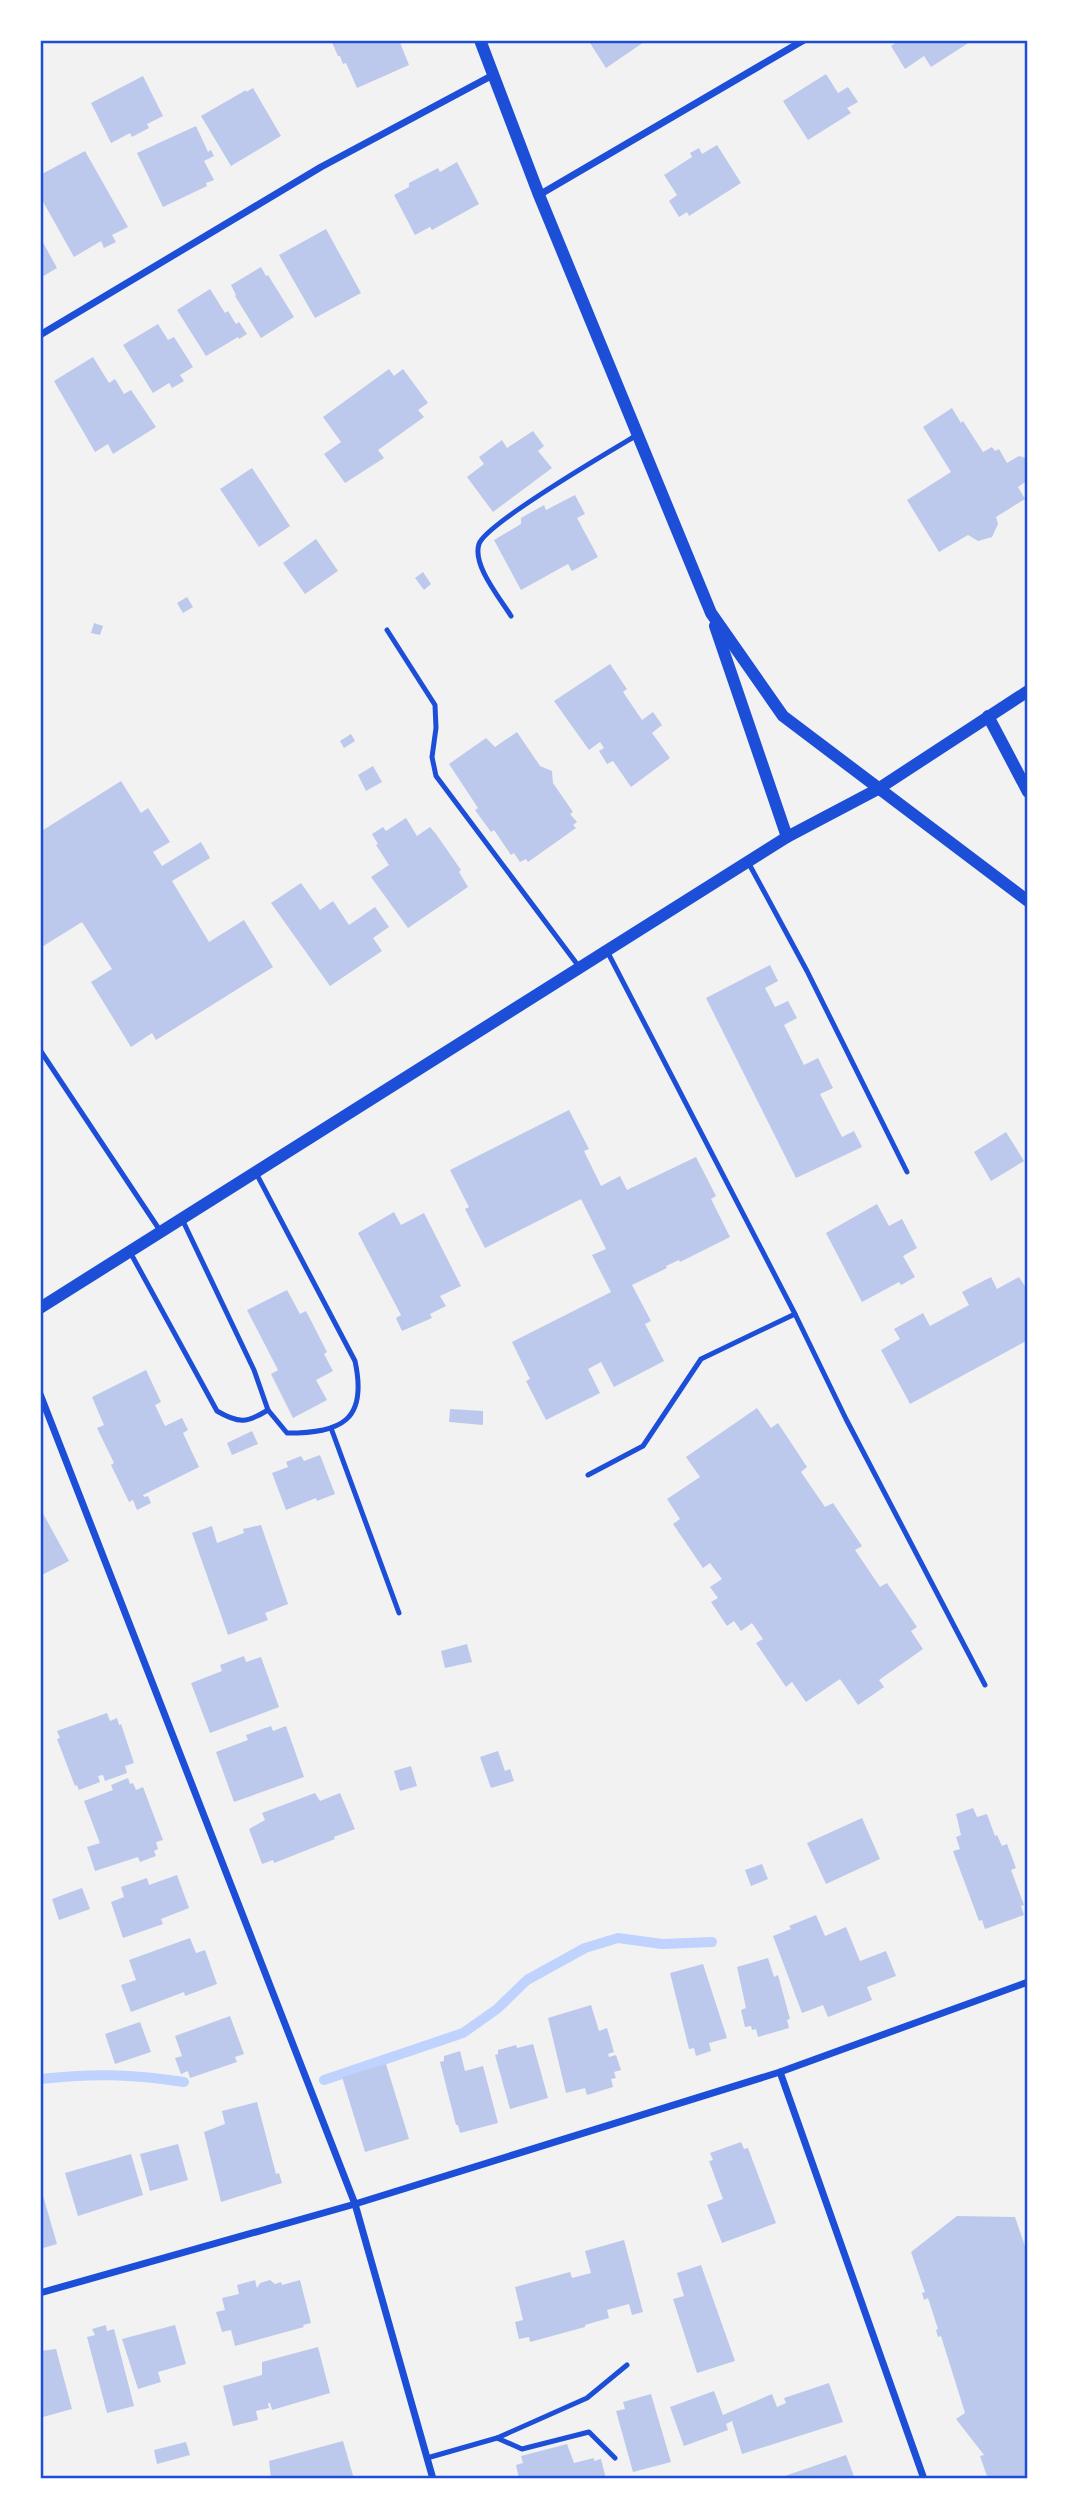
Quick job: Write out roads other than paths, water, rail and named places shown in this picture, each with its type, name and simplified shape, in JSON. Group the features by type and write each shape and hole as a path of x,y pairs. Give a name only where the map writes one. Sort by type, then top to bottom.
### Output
{"street":[{"path":"480,40 539,195 711,612 787,837"},
{"path":"539,195 804,40"},
{"path":"40,335 321,167 493,75"},
{"path":"711,612 783,716 1028,901"},
{"path":"40,1308 787,837 878,789 1028,691"},
{"path":"988,716 1028,792"},
{"path":"40,1394 355,2204 433,2479"},
{"path":"40,2293 355,2204 780,2073 1028,1982"},
{"path":"780,2073 924,2479"}],"lane":[{"path":"511,616 478,564 479,545 485,535 508,516 637,435"},
{"path":"387,631 435,705 436,728 432,757 436,776 580,968"},
{"path":"748,862 807,971 908,1172"},
{"path":"607,951 985,1685"},
{"path":"40,1050 161,1232"},
{"path":"182,1219 254,1370 268,1410 287,1433 316,1433 341,1424 352,1414 360,1386 355,1361 256,1172"},
{"path":"130,1252 217,1411 230,1419 250,1421 268,1410"},
{"path":"589,1475 643,1446 701,1359 795,1314"},
{"path":"331,1428 399,1613"},
{"path":"427,2458 497,2438 587,2398 627,2365"},
{"path":"497,2438 522,2449 589,2432 615,2458"}],"waterway":[{"path":"324,2080 463,2033 497,2009 527,1980 585,1948 618,1938 662,1944 712,1942"},
{"path":"40,2079 112,2075 184,2082"}]}
